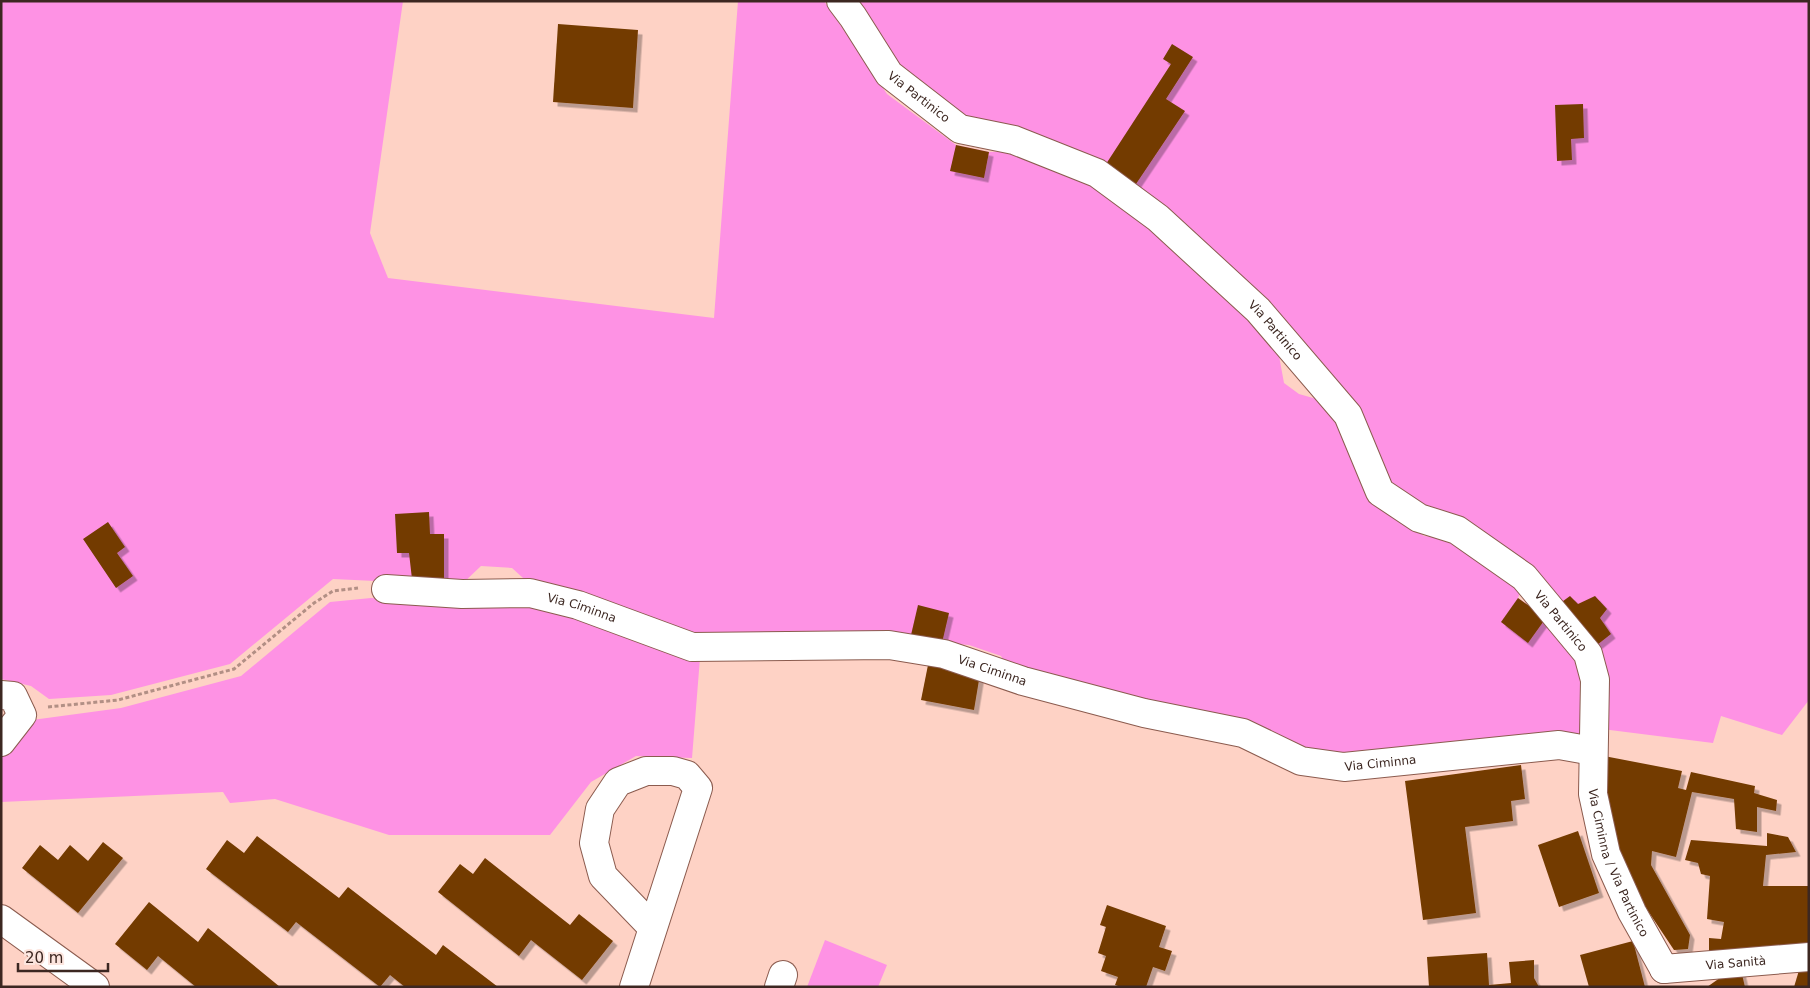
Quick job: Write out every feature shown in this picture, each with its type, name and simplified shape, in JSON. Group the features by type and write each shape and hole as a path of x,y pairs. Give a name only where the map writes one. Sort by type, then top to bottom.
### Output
{"street":[{"name":"Via Partinico","path":"841,1 889,74 960,129 1014,140 1097,173 1158,218 1258,310 1348,415 1380,492 1419,518 1457,530 1524,577 1588,654 1595,680 1593,751"},
{"name":"Via Ciminna","path":"386,589 462,594 530,594 578,604 692,647 889,645 944,654 1032,684 1144,713 1243,733 1301,761 1319,765 1344,767 1560,745 1593,751"},
{"path":"1,695 13,696 22,715 1,742"},
{"name":"Via Ciminna / Via Partinico","path":"1593,751 1593,794 1606,854 1664,978"},
{"path":"634,987 653,928 698,788 687,775 673,771 646,772 618,782 600,809 594,843 603,876 653,928"},
{"path":"1,919 95,987"},
{"name":"Via Sanità","path":"1664,978 1809,957"}],"path":[{"path":"22,715 46,708 118,700 234,670 314,603 333,591 352,588 386,589"}],"shaded area":[{"path":"1,1 403,1 370,233 388,278 714,318 738,1 824,1 887,94 956,145 989,152 1014,151 1090,183 1155,229 1220,295 1277,345 1284,383 1299,394 1320,400 1346,432 1379,504 1424,536 1451,539 1522,587 1518,598 1546,618 1562,636 1584,677 1582,735 1309,757 1183,714 1008,669 1001,656 969,645 715,640 533,587 512,568 481,566 461,585 333,579 230,664 111,695 49,699 31,686 1,679"},
{"path":"853,1 1809,1 1809,700 1782,735 1721,716 1713,743 1602,729 1609,683 1606,666 1597,645 1395,491 1237,276 1136,184 1106,164 973,123 902,74"},
{"path":"371,598 483,605 537,604 700,658 692,758 636,756 591,782 550,835 389,835 275,799 230,803 223,792 1,802 1,753 32,720 121,708 241,676 330,602"},
{"path":"825,940 887,965 878,987 807,987"}],"building":[{"path":"558,24 638,30 633,108 553,102"},
{"path":"1172,44 1193,57 1166,99 1185,111 1136,184 1106,164 1171,64 1163,59"},
{"path":"1583,104 1584,138 1571,139 1572,160 1557,161 1555,105"},
{"path":"956,145 989,152 984,178 950,171"},
{"path":"429,512 430,534 444,534 444,582 412,579 409,553 397,553 395,514"},
{"path":"108,522 125,547 117,553 133,576 116,588 83,539"},
{"path":"1570,596 1578,604 1595,596 1607,609 1600,618 1611,634 1597,645 1559,604"},
{"path":"1518,598 1546,618 1528,643 1501,622"},
{"path":"918,605 949,613 942,643 911,635"},
{"path":"929,660 980,674 974,710 921,700"},
{"path":"1604,756 1682,771 1678,788 1686,790 1691,772 1755,786 1754,793 1777,800 1776,811 1757,807 1757,832 1736,829 1734,799 1692,792 1676,857 1652,851 1651,865 1690,935 1688,949 1674,950 1638,896 1614,844 1605,793"},
{"path":"1521,765 1525,799 1511,801 1513,821 1465,827 1476,913 1423,920 1405,781"},
{"path":"1578,831 1599,893 1559,907 1538,845"},
{"path":"1767,833 1788,837 1796,852 1766,855 1763,886 1809,886 1809,945 1709,952 1709,938 1721,939 1724,922 1707,919 1710,876 1701,874 1698,863 1685,860 1691,840 1767,846"},
{"path":"257,836 339,898 348,887 436,955 443,945 498,987 405,987 390,975 380,987 296,922 288,932 206,869 227,840 244,853"},
{"path":"103,842 123,858 78,913 22,868 40,845 58,860 70,845 88,861"},
{"path":"485,858 570,925 579,914 613,941 582,980 531,940 519,956 438,892 460,864 473,874"},
{"path":"149,902 198,942 208,928 280,987 196,987 158,956 147,970 115,944"},
{"path":"1107,905 1166,926 1159,947 1172,951 1165,971 1153,967 1146,987 1121,987 1115,985 1118,977 1101,971 1106,956 1098,953 1106,927 1100,925"},
{"path":"1633,941 1645,987 1589,987 1580,955"},
{"path":"1487,953 1489,985 1511,983 1509,962 1534,960 1534,978 1539,987 1429,987 1427,957"},
{"path":"1800,967 1809,969 1809,987 1794,987"},
{"path":"1741,970 1745,987 1707,987 1727,973"}]}
